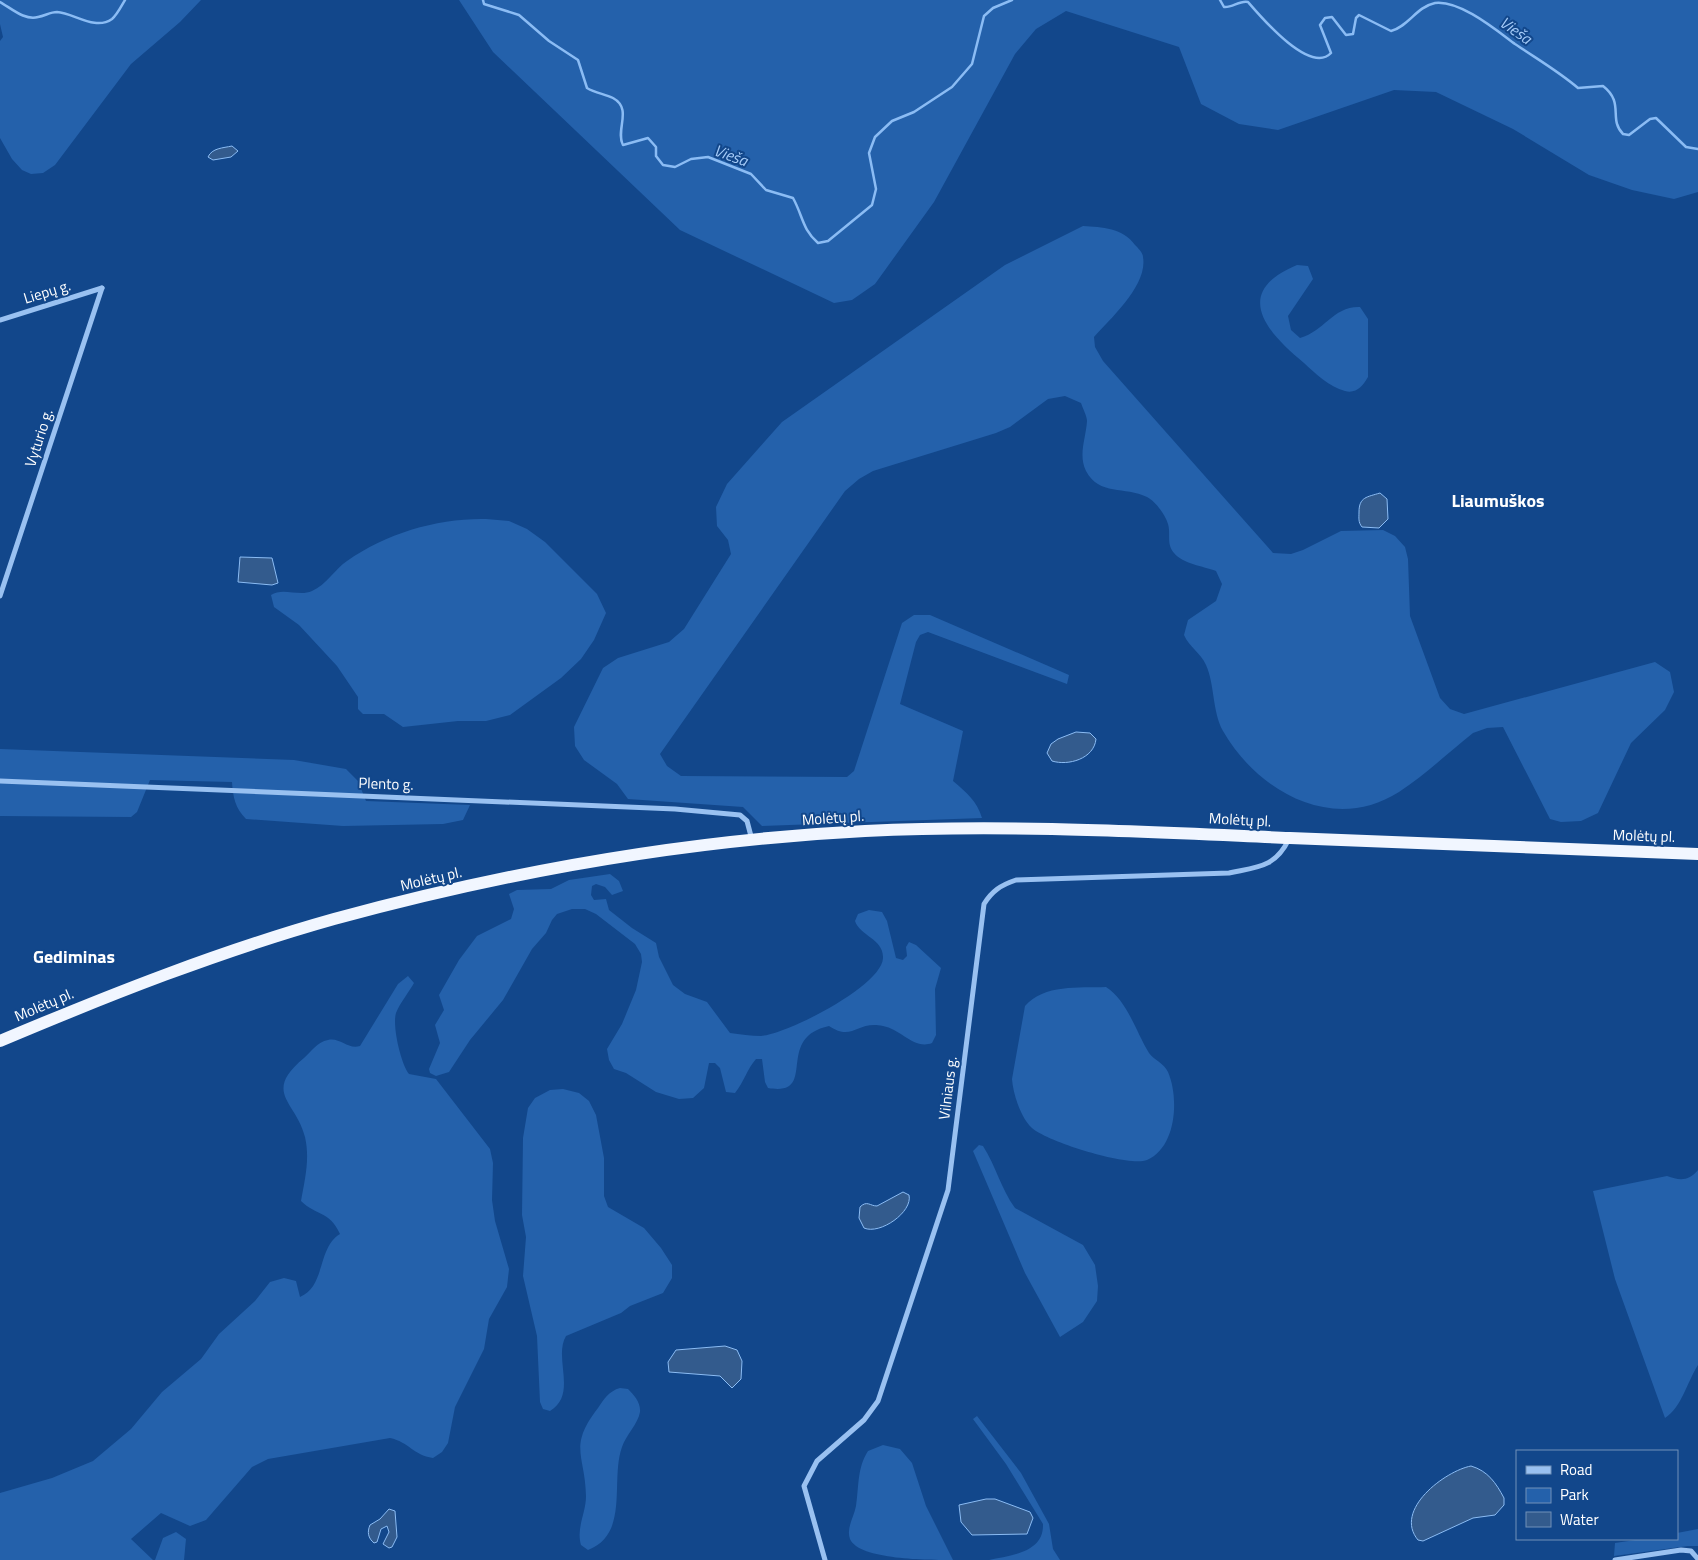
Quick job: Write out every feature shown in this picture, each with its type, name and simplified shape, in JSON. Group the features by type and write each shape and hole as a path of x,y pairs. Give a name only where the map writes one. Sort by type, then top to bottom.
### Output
{"highway":[{"name":"Molėtų pl.","path":"0,1041 155,978 334,920 491,882 583,864 752,840 862,831 979,827 1127,830 1698,854"}],"street":[{"name":"Liepų g.","path":"0,320 102,288"},
{"name":"Vyturio g.","path":"0,596 102,288"},
{"name":"Plento g.","path":"0,781 675,809 740,815 747,821 752,840"},
{"name":"Vilniaus g.","path":"825,1560 804,1486 817,1461 864,1420 878,1402 948,1190 984,904 998,887 1016,880 1228,873 1257,867 1274,860 1282,854 1289,838"},
{"path":"1615,1560 1681,1550 1691,1551 1698,1559"}],"green space":[{"path":"0,0 201,0 180,22 131,64 55,165 43,173 31,174 22,170 12,159 0,138 0,41 3,37 0,24"},
{"path":"459,0 1698,0 1698,192 1674,199 1632,190 1589,175 1513,129 1436,92 1394,90 1278,130 1239,124 1201,104 1179,47 1066,11 1036,29 1015,54 934,202 875,284 852,300 834,303 680,230 493,52"},
{"path":"1083,226 1105,228 1118,232 1130,239 1143,255 1143,268 1134,290 1094,337 1095,347 1103,361 1273,553 1291,554 1341,531 1383,530 1395,536 1405,547 1408,559 1410,616 1440,698 1450,709 1464,714 1655,662 1670,672 1674,692 1665,710 1631,743 1598,813 1581,821 1561,822 1550,819 1503,727 1487,728 1473,733 1428,771 1399,792 1374,804 1349,809 1324,807 1299,800 1277,788 1256,772 1238,753 1223,731 1219,723 1206,665 1184,635 1188,620 1216,601 1222,584 1216,571 1183,560 1174,553 1169,543 1167,520 1150,499 1139,494 1105,487 1091,479 1086,471 1083,459 1086,417 1081,403 1065,396 1048,399 1010,427 996,433 873,471 859,479 845,491 660,754 667,766 681,776 847,777 854,771 902,623 914,615 930,615 1069,675 1067,684 928,632 920,635 916,642 900,704 963,731 953,781 967,793 982,818 762,826 743,807 628,799 617,784 584,760 575,746 574,727 603,668 618,658 669,642 684,629 731,554 728,540 717,526 716,507 727,484 782,422 1005,265"},
{"path":"1297,265 1308,266 1313,279 1288,316 1291,330 1300,338 1309,335 1343,310 1360,307 1368,319 1368,377 1356,390 1349,392 1339,389 1323,379 1290,351 1277,338 1268,325 1262,312 1260,299 1265,287 1277,276"},
{"path":"468,519 509,521 527,529 545,542 597,594 606,613 594,640 581,659 561,678 510,715 486,721 458,721 403,727 384,714 363,714 358,709 358,697 337,666 299,625 274,607 271,595 281,592 307,593 312,591 322,585 338,568 362,551 396,535 431,524"},
{"path":"0,749 294,760 346,769 358,781 366,801 470,805 463,820 443,824 343,826 246,819 239,811 235,802 232,782 150,780 137,812 131,817 0,816"},
{"path":"610,874 619,881 623,891 612,895 605,887 596,884 592,886 591,895 594,900 606,899 609,910 632,928 656,943 659,957 673,985 685,994 707,1002 730,1033 761,1036 791,1027 831,1007 867,982 879,969 883,958 882,952 880,946 855,921 858,914 869,910 882,912 887,921 896,958 903,960 907,956 906,947 909,942 916,945 941,968 935,989 936,1035 932,1043 919,1044 883,1026 867,1026 844,1032 829,1026 812,1032 803,1042 792,1084 783,1088 768,1088 765,1082 762,1059 756,1059 735,1093 726,1092 720,1068 715,1063 709,1063 704,1088 693,1098 679,1099 656,1092 626,1073 614,1069 609,1060 607,1049 622,1024 636,990 642,962 641,954 635,944 596,914 585,909 572,909 557,914 552,920 546,933 532,949 503,1000 470,1040 449,1072 436,1076 430,1073 429,1069 440,1043 435,1025 444,1010 439,995 459,960 477,936 511,919 514,909 509,894 517,890 551,889 569,880"},
{"path":"408,976 414,983 398,1009 395,1019 396,1035 403,1062 409,1074 436,1079 490,1149 493,1163 492,1200 495,1221 509,1269 507,1287 489,1319 484,1349 455,1407 448,1443 442,1452 433,1458 390,1438 268,1459 252,1467 206,1520 190,1526 161,1513 131,1539 153,1560 0,1560 0,1493 52,1478 93,1461 131,1429 162,1392 201,1359 219,1334 255,1301 270,1282 284,1278 296,1281 300,1297 308,1292 314,1284 328,1248 340,1234 336,1226 327,1217 301,1201 307,1153 305,1137 301,1125 285,1097 283,1089 285,1080 292,1070 315,1047 324,1041 336,1040 356,1047 360,1046 398,984"},
{"path":"1106,987 1120,1000 1149,1053 1168,1072 1174,1094 1173,1120 1170,1133 1157,1154 1147,1160 1123,1160 1106,1157 1070,1146 1041,1134 1032,1128 1024,1118 1014,1092 1012,1079 1025,1006 1042,994 1052,991"},
{"path":"563,1089 579,1093 589,1101 596,1115 604,1158 604,1196 608,1207 644,1228 672,1265 672,1278 663,1293 566,1336 562,1355 564,1386 558,1404 550,1411 543,1409 540,1402 537,1336 523,1276 526,1237 522,1215 523,1138 528,1108 535,1098 550,1090"},
{"path":"979,1145 983,1146 988,1154 1015,1208 1083,1245 1095,1265 1098,1286 1097,1301 1083,1322 1060,1337 1025,1273 973,1151"},
{"path":"1698,1170 1698,1365 1680,1401 1665,1418 1615,1279 1593,1191 1667,1176 1684,1179"},
{"path":"620,1388 628,1389 633,1394 638,1402 640,1412 622,1447 619,1460 614,1519 609,1532 601,1542 588,1550 581,1545 580,1539 580,1527 586,1496 580,1451 581,1442 583,1432 602,1402 610,1393"},
{"path":"977,1416 1021,1473 1049,1524 1053,1549 1060,1560 989,1560 1016,1554 1032,1547 1042,1534 1043,1524 1006,1464 973,1419"},
{"path":"883,1445 900,1449 912,1463 926,1506 953,1560 912,1559 880,1555 856,1546 850,1539 850,1527 856,1506 859,1478 864,1457 868,1451"},
{"path":"1698,1529 1698,1546 1614,1556 1615,1543 1635,1540 1678,1540 1678,1533"},
{"path":"176,1532 186,1539 184,1560 155,1560 163,1538"}],"water":[{"path":"232,146 238,151 231,157 213,160 208,157 215,150"},
{"path":"1380,493 1387,499 1388,519 1379,528 1362,527 1359,520 1360,503 1365,498"},
{"path":"240,557 272,558 278,583 272,585 238,582"},
{"path":"1076,732 1090,733 1096,739 1091,752 1072,762 1052,761 1047,753 1051,744"},
{"path":"903,1192 909,1195 909,1202 901,1215 878,1228 864,1228 859,1218 862,1205 877,1206"},
{"path":"725,1346 737,1350 742,1361 741,1379 732,1388 720,1376 669,1372 668,1362 676,1350"},
{"path":"1471,1466 1491,1478 1504,1498 1504,1505 1495,1515 1473,1518 1423,1541 1418,1540 1412,1528 1412,1516 1417,1505 1425,1494 1448,1475"},
{"path":"995,1499 1030,1512 1033,1518 1027,1534 972,1535 961,1522 959,1505"},
{"path":"389,1509 395,1511 397,1537 392,1547 389,1548 383,1544 389,1532 387,1526 381,1529 377,1542 374,1543 369,1537 368,1532 370,1525 380,1519"}],"waterway":[{"name":"Vieša","path":"0,2 28,17 33,18 57,12 99,23 112,19 118,13 125,0"},
{"name":"Vieša","path":"483,0 484,4 519,15 549,41 578,60 587,88 613,98 622,108 621,139 623,145 648,138 656,147 656,156 663,165 675,167 691,159 708,157 751,174 766,190 793,198 809,233 818,243 828,241 872,205 876,189 869,153 875,137 892,121 914,112 952,87 972,64 984,16 993,8 1012,0"},
{"name":"Vieša","path":"1220,0 1224,7 1248,2 1274,31 1286,41 1311,56 1322,58 1331,53 1320,25 1325,18 1332,17 1346,35 1353,34 1356,18 1359,15 1391,31 1403,25 1428,5 1445,3 1455,6 1488,24 1578,88 1603,86 1610,92 1613,99 1617,123 1623,134 1629,135 1650,119 1656,118 1686,147 1698,149"}],"district":[{"name":"Liaumuškos","path":"1498,501"},
{"name":"Gediminas","path":"74,957"}]}
